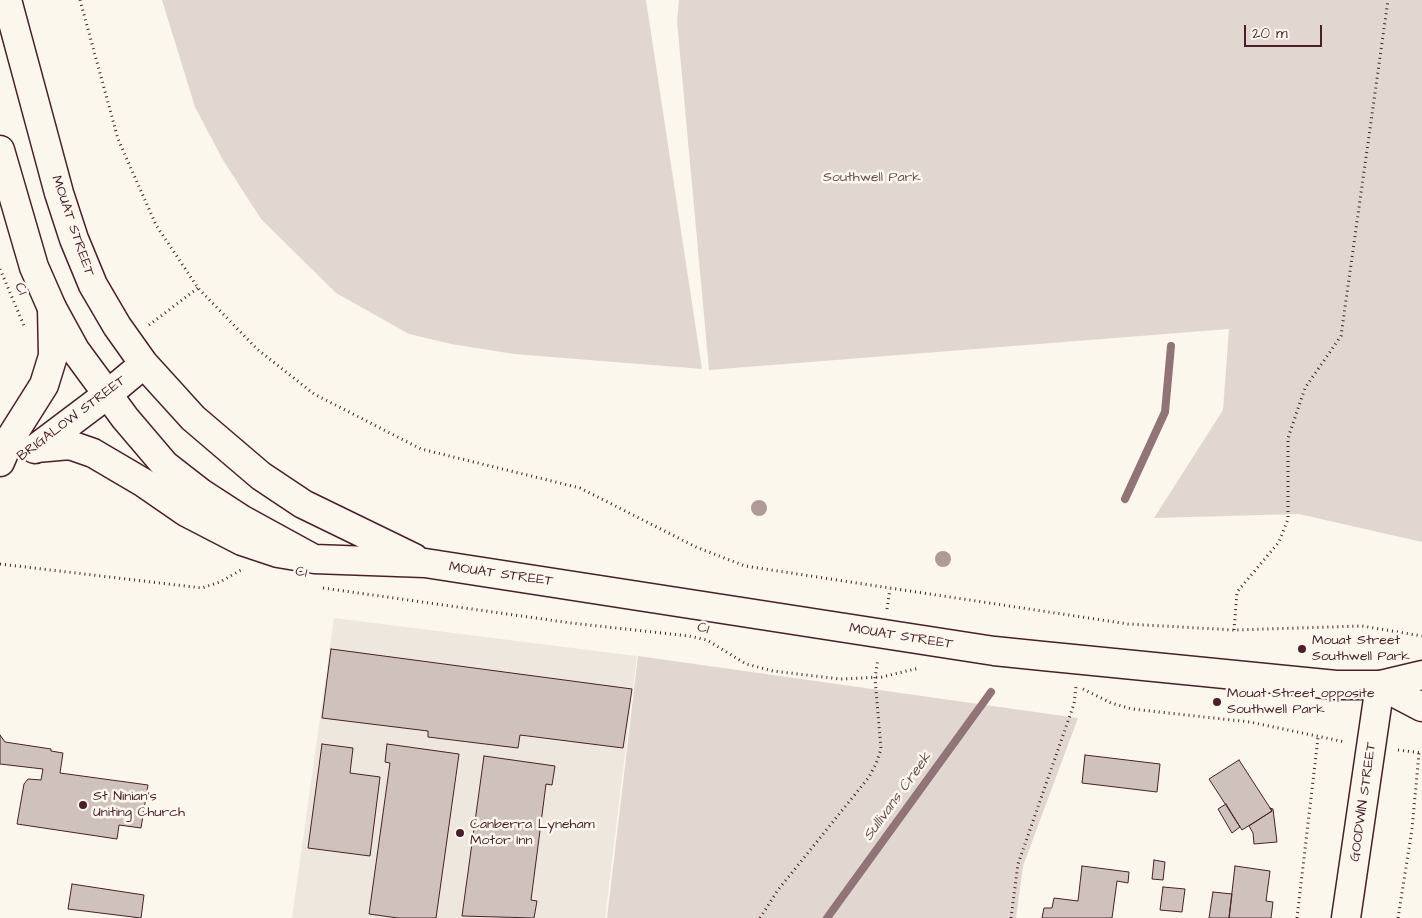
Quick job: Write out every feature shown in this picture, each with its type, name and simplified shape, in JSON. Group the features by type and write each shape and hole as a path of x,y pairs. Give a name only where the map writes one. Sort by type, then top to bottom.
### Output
{"main road":[{"name":"MOUAT STREET","path":"7,0 57,184 74,239 93,285 117,326 144,364 193,418 260,476 303,504 425,563"},
{"name":"MOUAT STREET","path":"0,150 25,239 52,308 75,350 108,394 165,465 201,493 241,519 314,559 425,563 994,651 1336,685 1380,685 1422,675"},
{"path":"0,462 10,439 44,384 53,356 52,308"},
{"name":"BRIGALOW STREET","path":"0,474 108,394 144,364"},
{"path":"36,448 70,445 93,453 144,483 186,512 242,541 278,553 314,559"},
{"name":"MOUAT STREET","path":"1380,685 1422,706"},
{"name":"GOODWIN STREET","path":"1346,918 1380,685"}],"path":[{"path":"80,0 118,139 156,226 198,288 257,349 314,394 421,449 580,488 696,547 745,566 1128,624 1234,630 1362,626 1422,636"},
{"path":"1234,630 1237,592 1280,542 1288,519 1288,438 1306,388 1341,336 1388,0"},
{"name":"C1","path":"0,269 27,334"},
{"path":"0,564 202,588 220,582 244,568"},
{"name":"C1","path":"318,587 571,623 688,636 707,640 746,664 773,671 840,679 875,678 881,749 876,764 869,777 778,890 760,918"},
{"path":"1068,680 1111,703 1132,709 1250,722 1318,738 1296,918"},
{"path":"1011,918 1018,864 1074,704 1076,685"},
{"path":"1398,918 1412,829 1421,753"}],"shaded area":[{"name":"Canberra Lyneham Motor Inn","path":"334,618 637,656 605,918 292,918"}],"green space":[{"path":"162,0 646,0 702,369 514,354 451,344 409,334 336,293 261,219 223,160 195,107"},
{"name":"Southwell Park","path":"679,0 1422,0 1422,542 1299,514 1154,518 1223,410 1229,329 709,370 677,21"},
{"path":"638,656 1078,718 1023,866 1016,918 607,918"}],"building":[{"path":"331,649 632,689 623,748 520,735 518,748 428,737 428,731 322,718"},
{"name":"St Ninian’s Uniting Church","path":"0,735 5,742 51,749 51,751 63,753 60,773 148,785 141,828 119,825 117,839 17,824 24,784 28,779 41,780 43,769 0,764"},
{"path":"322,744 353,748 350,773 380,777 370,856 308,848"},
{"path":"387,744 459,754 436,918 398,918 369,914 390,763 385,762"},
{"path":"1085,755 1160,764 1157,792 1082,783"},
{"path":"484,756 555,766 552,785 546,784 531,900 537,901 534,918 462,916"},
{"path":"1239,760 1272,811 1242,830 1209,779"},
{"path":"1226,804 1240,827 1232,833 1218,809"},
{"path":"1270,808 1273,809 1277,842 1254,844 1253,833 1249,826 1272,811"},
{"path":"1154,860 1165,862 1163,880 1152,879"},
{"path":"1082,866 1129,872 1128,883 1117,881 1112,918 1042,918 1044,908 1052,908 1054,898 1078,901"},
{"path":"1235,866 1270,871 1266,901 1273,902 1271,918 1229,918"},
{"path":"72,884 144,895 141,918 68,909"},
{"path":"1163,887 1185,889 1182,912 1160,910"},
{"path":"1213,892 1232,894 1229,918 1209,918"}],"waterway":[{"name":"Sullivans Creek","path":"1125,499 1165,412 1171,346"},
{"name":"Sullivans Creek","path":"827,918 991,692"}],"place":[{"name":"Mouat Street Southwell Park","path":"1302,649"},
{"name":"Mouat Street opposite Southwell Park","path":"1217,702"},
{"name":"St Ninian’s Uniting Church","path":"83,805"},
{"name":"Canberra Lyneham Motor Inn","path":"460,833"}]}
